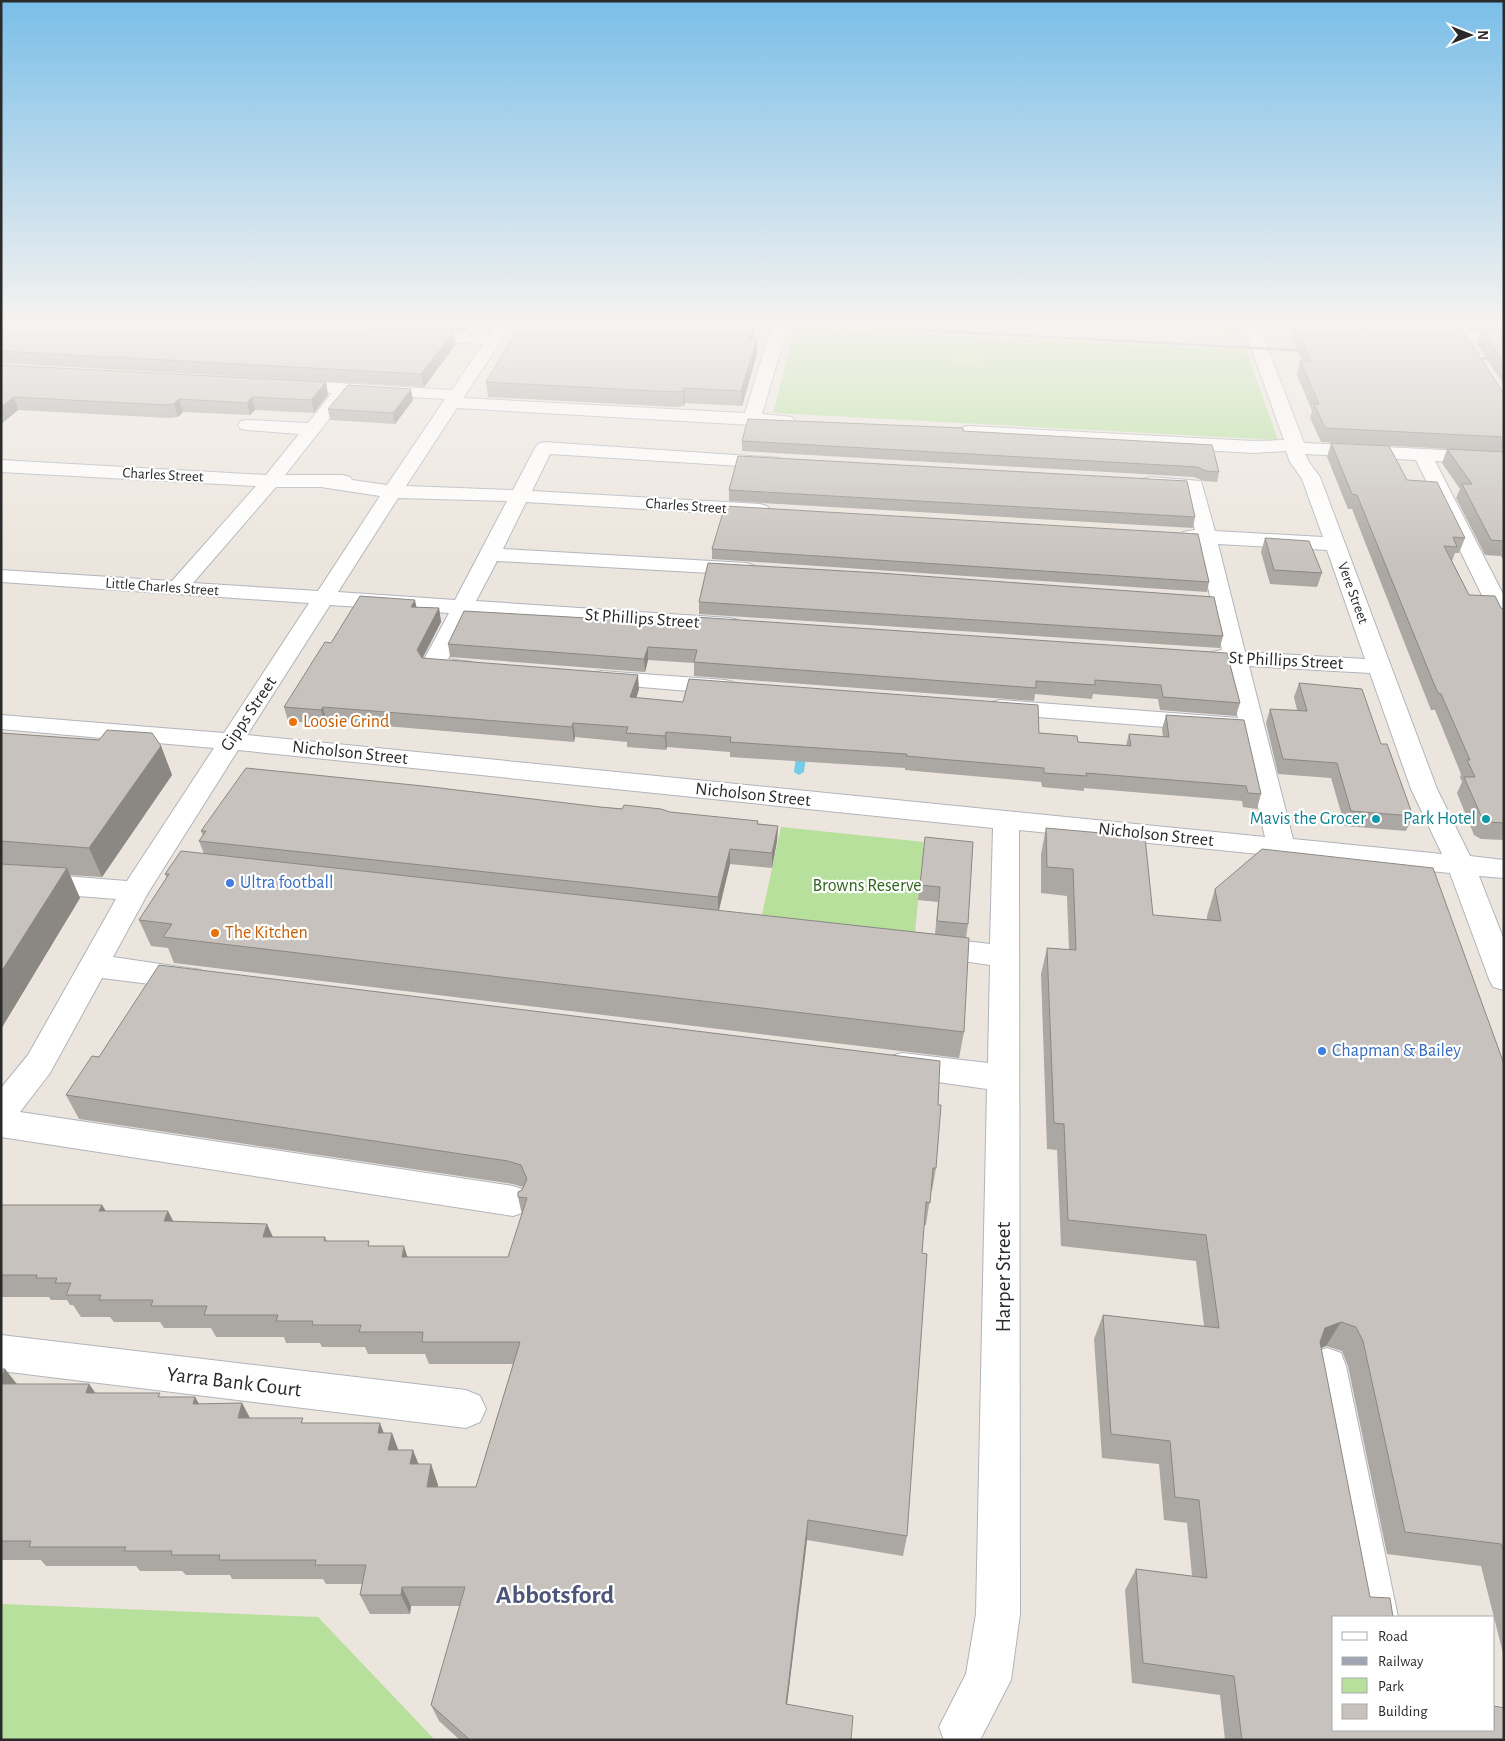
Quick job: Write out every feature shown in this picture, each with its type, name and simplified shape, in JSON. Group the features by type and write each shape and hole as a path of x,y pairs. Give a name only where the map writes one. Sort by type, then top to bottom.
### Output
{"street":[{"path":"177,588 271,481 333,403"},
{"name":"Gipps Street","path":"1,1112 39,1064 135,891 166,863 231,741 451,403"},
{"path":"514,403 806,423"},
{"path":"752,420 757,403"},
{"name":"Vere Street","path":"1279,403 1295,447 1298,462 1311,477 1424,788 1461,865 1504,979"},
{"path":"247,426 312,429"},
{"path":"954,430 1504,459"},
{"path":"482,669 433,665 544,448 796,463"},
{"path":"1423,455 1504,618"},
{"name":"Charles Street","path":"1,466 271,481 325,482 395,487 422,494 456,492 783,512"},
{"path":"1136,482 1194,485 1208,537 1213,600 1236,658 1281,847"},
{"path":"1168,535 1336,544"},
{"path":"490,554 769,570"},
{"name":"Little Charles Street","path":"1,576 323,598"},
{"name":"St Phillips Street","path":"323,598 749,626"},
{"name":"St Phillips Street","path":"1196,656 1381,667"},
{"path":"581,676 748,688"},
{"path":"975,705 1252,726"},
{"name":"Nicholson Street","path":"1,722 231,741 1504,869"},
{"name":"Harper Street","path":"962,1727 988,1680 998,1614 1006,820"},
{"path":"1,880 135,891"},
{"path":"901,945 1005,956"},
{"path":"94,966 219,981"},
{"path":"877,1062 1004,1078"},
{"path":"1,1123 513,1201"},
{"name":"Yarra Bank Court","path":"1,1353 466,1409"},
{"path":"1327,1366 1376,1616"}],"green space":[{"path":"776,403 1265,403 1278,440 773,413"},
{"name":"Browns Reserve","path":"781,827 924,842 914,942 760,924"},
{"path":"1,1604 318,1617 435,1740 1,1740"}],"building":[{"path":"132,403 175,403 165,405"},
{"path":"333,403 400,403 393,413 328,409"},
{"path":"1504,403 1504,437 1325,428 1314,404"},
{"path":"748,419 963,428 963,431 1212,445 1219,472 1206,471 1197,467 742,441"},
{"path":"1331,443 1389,446 1407,480 1437,482 1465,538 1453,537 1457,547 1444,546 1469,595 1495,596 1501,608 1504,609 1504,823 1489,822 1482,818 1464,777 1475,777 1467,760 1470,760 1441,694 1438,693 1432,679 1357,495 1352,494"},
{"path":"1447,449 1504,452 1504,541 1491,540 1462,484 1472,484"},
{"path":"738,456 1187,481 1195,517 729,490"},
{"path":"725,506 1198,534 1209,582 712,549"},
{"path":"1265,538 1309,541 1322,573 1274,570"},
{"path":"708,563 1214,597 1223,636 699,602"},
{"path":"360,596 415,600 411,607 439,608 417,650 422,658 638,675 630,697 683,702 689,679 1038,705 1039,733 1077,736 1078,742 1131,746 1129,734 1169,737 1166,715 1244,720 1261,794 1248,793 1246,786 1086,773 1087,776 1044,773 1044,768 906,756 907,754 730,742 731,737 666,732 665,736 626,733 628,727 573,723 572,727 323,707 321,710 284,707 325,642 331,643"},
{"path":"464,611 693,624 695,617 1227,653 1240,703 1163,697 1161,685 1095,680 1095,685 1036,681 1036,688 694,662 697,650 648,647 644,659 448,644"},
{"path":"1299,683 1362,689 1381,744 1387,744 1413,816 1351,811 1337,763 1283,759 1270,709 1307,711"},
{"path":"107,730 152,733 161,746 89,848 1,841 1,733 99,740"},
{"path":"246,768 600,807 622,809 624,805 661,809 670,812 758,821 757,824 778,826 772,853 730,849 718,897 199,841 206,831 201,831"},
{"path":"1046,828 1145,837 1153,915 1221,921 1215,889 1262,849 1433,868 1504,1064 1504,1553 1501,1544 1405,1532 1363,1341 1356,1327 1341,1322 1325,1328 1320,1342 1370,1597 1390,1598 1393,1616 1332,1616 1332,1731 1495,1731 1495,1706 1504,1708 1504,1740 1242,1740 1234,1676 1143,1663 1136,1569 1207,1578 1199,1500 1175,1497 1170,1441 1111,1434 1103,1315 1219,1328 1206,1235 1068,1220 1064,1124 1054,1123 1047,948 1076,950 1073,869 1047,867"},
{"path":"925,837 973,842 968,924 937,921 940,887 920,885"},
{"path":"181,851 969,938 964,1032 163,937 172,924 139,920 169,874 165,874"},
{"path":"1,864 67,868 1,972"},
{"path":"159,965 940,1061 938,1105 941,1105 936,1168 933,1168 930,1203 926,1202 922,1253 927,1254 907,1536 808,1520 786,1704 853,1716 851,1740 470,1740 431,1705 465,1587 402,1587 401,1595 360,1595 366,1565 315,1565 316,1560 219,1560 220,1555 171,1555 172,1551 124,1551 126,1547 29,1547 31,1541 1,1541 1,1384 89,1384 86,1393 160,1393 158,1397 195,1397 193,1404 242,1403 238,1418 303,1418 301,1423 380,1423 378,1433 392,1433 388,1450 413,1450 410,1464 431,1464 427,1487 476,1487 520,1342 422,1342 423,1332 359,1332 361,1325 312,1325 313,1321 276,1321 278,1315 204,1315 207,1306 151,1306 153,1300 99,1300 101,1295 66,1295 71,1283 55,1283 57,1278 36,1278 37,1275 1,1275 1,1205 102,1205 99,1211 168,1211 164,1221 267,1224 263,1237 325,1237 324,1241 369,1241 368,1246 404,1246 402,1257 508,1257 527,1198 518,1197 518,1192 522,1190 527,1179 521,1165 508,1161 66,1095 92,1056 99,1057"},
{"path":"1,1369 5,1369 1,1378"}],"waterway":[{"path":"799,772 802,749"}],"place":[{"name":"Loosie Grind","path":"293,722"},
{"name":"Mavis the Grocer","path":"1376,819"},
{"name":"Park Hotel","path":"1486,819"},
{"name":"Ultra football","path":"230,883"},
{"name":"The Kitchen","path":"215,933"},
{"name":"Chapman & Bailey","path":"1322,1051"}],"district":[{"name":"Abbotsford","path":"555,1595"}]}
